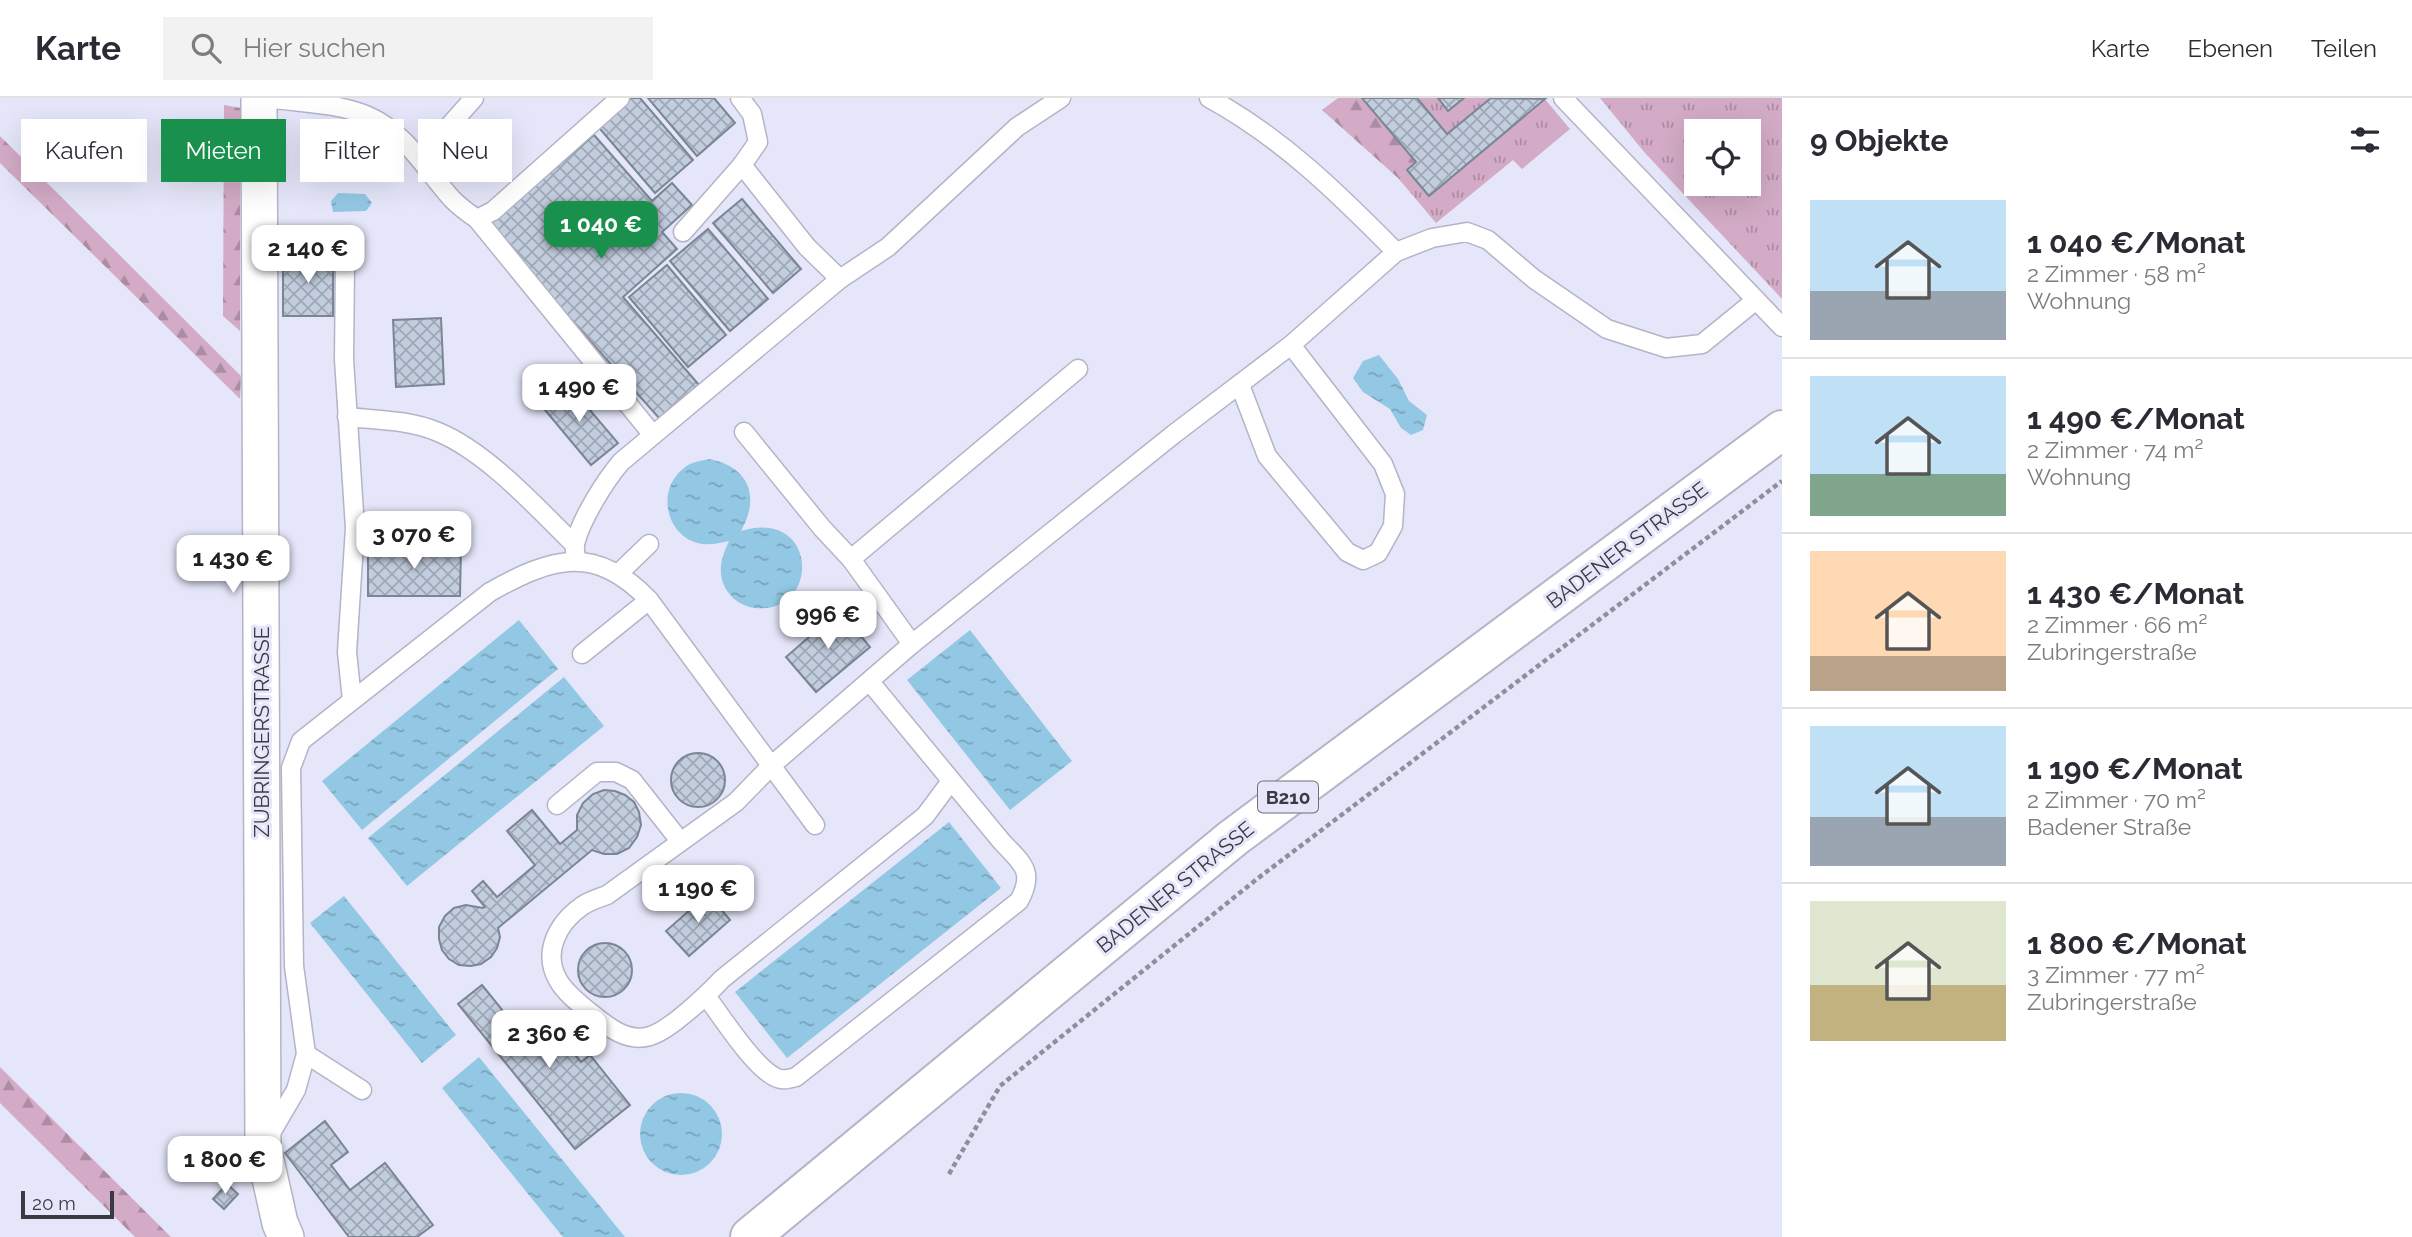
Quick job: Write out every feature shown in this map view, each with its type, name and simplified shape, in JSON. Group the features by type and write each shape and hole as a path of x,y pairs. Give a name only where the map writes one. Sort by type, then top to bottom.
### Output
{"main road":[{"name":"BADENER STRASSE","path":"750,1237 1233,838 1782,430"}],"street":[{"name":"ZUBRINGERSTRASSE","path":"259,98 263,1147 280,1223 286,1237"}],"lane":[{"path":"268,98 343,108 370,117 401,139 418,157"},
{"path":"455,119 474,98"},
{"path":"477,219 493,211 620,98"},
{"path":"683,232 758,142 752,114 740,98"},
{"path":"263,1147 296,1090 306,1054 295,966 291,768 301,741 490,592 522,574 576,553 607,478 621,462 840,279 888,247 1017,127 1061,98"},
{"path":"1209,98 1240,115 1287,150 1346,202 1396,252"},
{"path":"1563,98 1782,327"},
{"path":"741,164 807,247 840,279"},
{"path":"439,182 453,200 477,219 653,435"},
{"path":"951,781 925,816 722,979 706,996 665,1028 650,1036 629,1037 612,1030 578,1003 558,981 550,959 553,940 567,919 584,904 607,895 736,802 772,765 912,644 1174,433 1292,345 1396,252 1432,238 1467,232 1488,240 1534,279 1607,330 1666,348 1702,344 1756,300"},
{"path":"345,265 344,359 355,528 347,652 352,700"},
{"path":"1240,384 1267,456 1347,552 1363,560 1378,553 1393,526 1395,494 1383,464 1292,345"},
{"path":"851,559 1078,369"},
{"path":"347,417 414,424 439,432 468,449 507,480 576,553 619,573 649,600 815,825"},
{"path":"744,432 822,528 851,559 912,644"},
{"path":"619,573 649,544"},
{"path":"582,654 649,600"},
{"path":"706,996 761,1068 784,1080 796,1077 1019,901 1026,889 1027,874 1021,862 870,682"},
{"path":"557,805 597,772 615,772 632,780 680,841"},
{"path":"306,1054 362,1090"}],"path":[{"path":"949,1174 1000,1086 1257,879 1782,481"}],"green space":[{"path":"1338,98 1362,98 1416,162 1398,178 1322,110"},
{"path":"1362,98 1544,98 1570,129 1522,169 1513,160 1436,223 1398,178 1415,163"},
{"path":"1600,98 1782,98 1782,299 1685,196 1761,196 1761,119 1684,119 1684,195 1645,153"},
{"path":"224,105 246,109 244,119 224,119"},
{"path":"0,136 21,157 21,182 46,182 241,376 240,399 0,163"},
{"path":"224,182 240,182 240,331 223,316"},
{"path":"0,1067 171,1237 135,1237 0,1103"}],"water":[{"path":"338,193 365,194 372,203 366,211 333,212 331,201"},
{"path":"1379,355 1398,379 1409,401 1427,415 1423,430 1411,435 1401,428 1390,409 1363,392 1353,378 1363,361"},
{"path":"709,459 734,469 748,485 750,507 741,531 767,528 785,534 797,547 802,563 800,580 792,596 777,606 755,608 737,601 724,586 721,573 722,560 729,541 702,544 680,533 673,523 667,500 675,477 690,464"},
{"path":"519,620 558,669 362,830 322,781"},
{"path":"970,630 1072,761 1010,810 907,680"},
{"path":"564,677 604,726 407,886 368,838"},
{"path":"949,822 1001,888 787,1058 735,992"},
{"path":"344,896 456,1035 422,1063 310,923"},
{"path":"479,1057 625,1237 563,1237 442,1088"},
{"path":"681,1093 697,1096 710,1105 719,1118 722,1134 719,1150 710,1163 697,1172 681,1175 665,1172 652,1163 643,1150 640,1134 643,1118 652,1105 665,1096"}],"building":[{"path":"624,98 640,98 693,160 655,193 595,123"},
{"path":"648,98 714,98 735,123 697,156"},
{"path":"1362,98 1417,98 1447,134 1491,98 1545,99 1429,196 1407,170 1416,162"},
{"path":"1438,98 1464,98 1448,111"},
{"path":"594,135 652,201 672,183 692,205 662,232 677,249 623,297 699,385 660,419 487,226"},
{"path":"742,199 801,269 773,293 713,223"},
{"path":"708,229 768,299 730,331 670,261"},
{"path":"283,255 333,255 333,316 283,316"},
{"path":"667,265 726,335 688,367 629,297"},
{"path":"441,318 444,384 396,387 393,320"},
{"path":"566,382 618,443 591,465 540,404"},
{"path":"368,547 461,547 460,596 368,596"},
{"path":"840,610 870,647 816,692 786,657"},
{"path":"698,753 717,761 725,780 717,799 698,807 679,799 671,780 679,761"},
{"path":"604,790 625,795 634,802 639,812 641,825 629,848 617,854 592,850 498,928 500,937 497,948 491,957 481,964 459,965 449,959 442,950 439,939 439,927 445,916 454,908 466,905 485,907 472,891 483,881 497,897 535,865 507,831 532,810 560,844 577,830 577,815 583,803 593,794"},
{"path":"708,894 730,920 689,956 666,931"},
{"path":"605,943 624,951 632,970 624,989 605,997 586,989 578,970 586,951"},
{"path":"482,985 520,1032 542,1014 581,1062 590,1055 630,1105 575,1149 458,1004"},
{"path":"325,1121 348,1152 331,1165 350,1190 385,1163 433,1225 417,1237 349,1237 285,1153"},
{"path":"227,1184 238,1194 224,1209 213,1199"}]}
